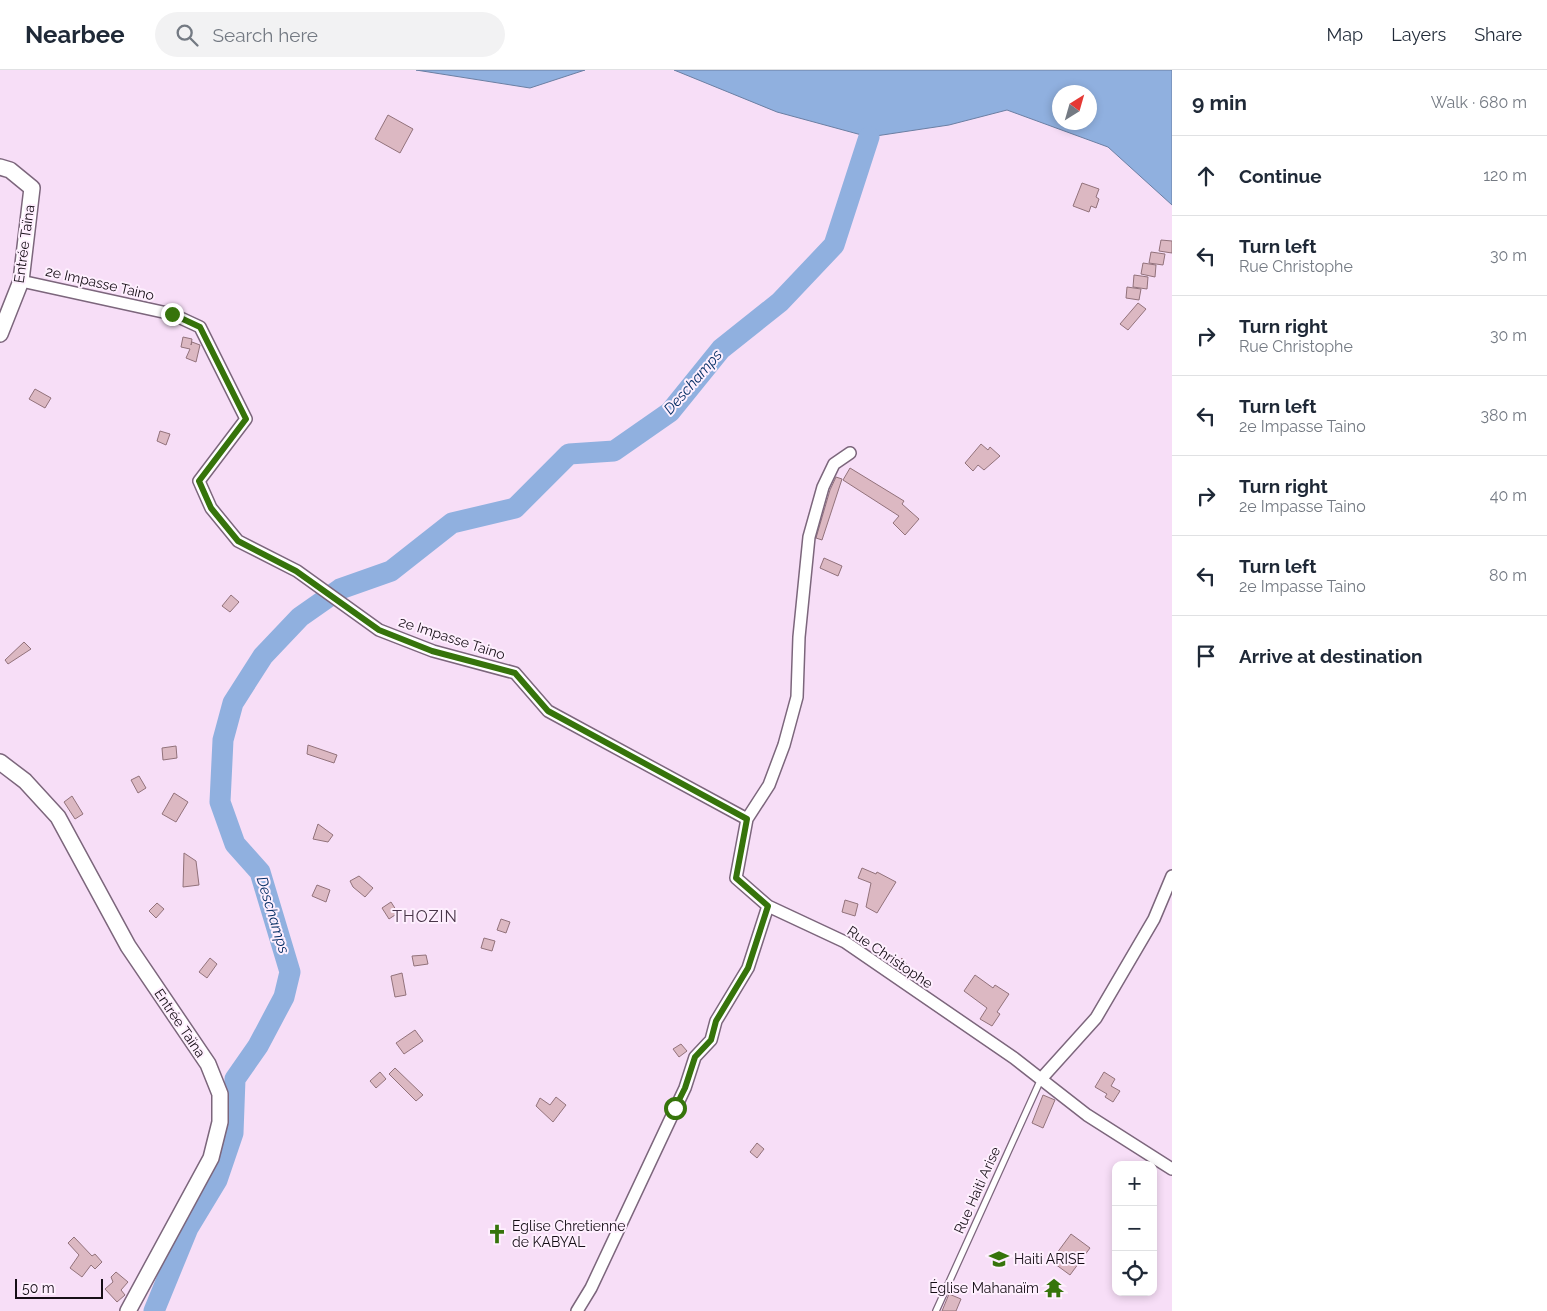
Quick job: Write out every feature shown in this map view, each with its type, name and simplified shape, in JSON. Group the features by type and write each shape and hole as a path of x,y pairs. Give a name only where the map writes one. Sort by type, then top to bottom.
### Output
{"street":[{"name":"Entrée Taïna","path":"0,167 10,170 32,188 21,281 0,334"},
{"name":"2e Impasse Taino","path":"21,281 172,314 200,327 246,419 199,481 211,508 238,541 296,571 379,630 432,651 515,673 548,711 747,819"},
{"name":"Rue Christophe","path":"850,454 834,464 823,488 809,537 798,637 797,697 784,745 769,785 747,819 736,878 768,906 845,942 1041,1079 1087,1115 1172,1170"},
{"name":"Entrée Taïna","path":"0,762 25,780 58,817 128,946 208,1064 220,1094 220,1122 211,1158 128,1311"},
{"path":"1041,1079 1096,1018 1154,919 1172,876"},
{"path":"577,1311 591,1288 685,1088 695,1057 711,1040 716,1021 748,968 768,906"}],"lane":[{"name":"Rue Haiti Arise","path":"936,1311 1041,1079"}],"water":[{"path":"416,70 585,70 530,88"},
{"path":"674,70 1172,70 1172,205 1108,147 1062,130 1097,130 1097,85 1052,85 1052,126 1007,110 949,125 869,137 777,112"}],"building":[{"path":"388,115 413,129 400,153 375,139"},
{"path":"1082,183 1099,189 1096,197 1099,199 1096,208 1091,206 1089,212 1073,206"},
{"path":"1161,240 1172,241 1172,253 1159,251"},
{"path":"1151,252 1165,254 1163,265 1149,263"},
{"path":"1143,263 1156,265 1155,277 1141,274"},
{"path":"1134,275 1148,277 1147,289 1133,287"},
{"path":"1127,287 1141,289 1139,300 1126,298"},
{"path":"1138,303 1146,309 1128,330 1120,324"},
{"path":"183,337 192,339 191,345 192,342 200,345 196,362 186,358 190,349 181,347"},
{"path":"35,389 51,398 45,408 29,399"},
{"path":"160,431 170,434 166,445 157,441"},
{"path":"981,444 988,450 990,447 1000,456 984,470 978,465 973,471 965,463"},
{"path":"850,468 904,501 902,504 919,519 905,535 893,523 899,516 843,480"},
{"path":"836,477 842,479 822,540 816,538 830,490"},
{"path":"824,558 842,566 838,576 820,568"},
{"path":"231,595 239,602 230,612 222,606"},
{"path":"24,642 31,649 8,664 5,660"},
{"path":"308,745 337,755 334,763 307,754"},
{"path":"176,746 177,758 163,760 162,748"},
{"path":"139,776 146,788 138,793 131,780"},
{"path":"174,793 188,802 176,822 162,814"},
{"path":"72,796 83,814 75,819 64,802"},
{"path":"318,824 333,835 328,842 313,839"},
{"path":"184,853 196,861 199,885 183,887"},
{"path":"862,868 876,874 877,872 896,882 877,913 866,907 871,883 858,878"},
{"path":"359,876 373,888 365,897 353,887 350,881"},
{"path":"317,885 330,890 326,902 312,896"},
{"path":"845,900 858,904 855,916 842,912"},
{"path":"391,902 398,913 389,919 382,908"},
{"path":"157,903 164,909 156,918 149,911"},
{"path":"501,919 510,922 506,933 497,930"},
{"path":"484,938 495,941 492,951 481,948"},
{"path":"426,955 428,964 414,966 412,956"},
{"path":"210,958 217,964 207,978 199,972"},
{"path":"902,958 911,970 906,975 895,967"},
{"path":"402,973 406,995 395,997 391,976"},
{"path":"975,975 993,988 995,985 1009,994 997,1012 1000,1014 992,1026 980,1019 987,1008 964,991"},
{"path":"415,1030 423,1041 404,1054 396,1043"},
{"path":"681,1044 687,1051 679,1057 673,1049"},
{"path":"395,1068 423,1095 416,1101 389,1074"},
{"path":"380,1072 386,1079 376,1088 370,1081"},
{"path":"1104,1072 1115,1079 1111,1086 1120,1091 1113,1102 1105,1097 1107,1094 1095,1087"},
{"path":"1043,1095 1055,1100 1043,1128 1032,1123"},
{"path":"556,1097 566,1105 553,1122 536,1106 540,1098 550,1105"},
{"path":"757,1143 764,1149 757,1158 750,1152"},
{"path":"1071,1234 1090,1248 1070,1275 1051,1261"},
{"path":"74,1237 92,1256 95,1254 102,1262 95,1269 91,1265 82,1277 70,1268 79,1255 68,1243"},
{"path":"116,1272 128,1282 121,1290 125,1295 117,1302 105,1289 113,1282 111,1277"},
{"path":"949,1294 961,1299 956,1311 942,1311"}],"waterway":[{"name":"Deschamps","path":"154,1311 188,1228 217,1180 233,1133 235,1079 258,1046 284,997 290,972 260,872 235,844 220,802 223,740 233,703 263,656 300,617 340,589 391,571 452,523 515,508 569,454 614,451 670,412 721,349 780,302 834,245 869,137"}],"place":[{"name":"Eglise Chretienne de KABYAL","path":"497,1234"},
{"name":"Haiti ARISE","path":"999,1259"},
{"name":"Église Mahanaïm","path":"1054,1288"}],"district":[{"name":"THOZIN","path":"425,916"}],"route":[{"path":"172,314 200,327 246,419 199,481 211,508 238,541 296,571 332,594 379,630 432,651 515,673 548,711 747,819 736,878 768,906 765,920 748,968 716,1021 711,1040 695,1057 685,1088 675,1108"}]}
